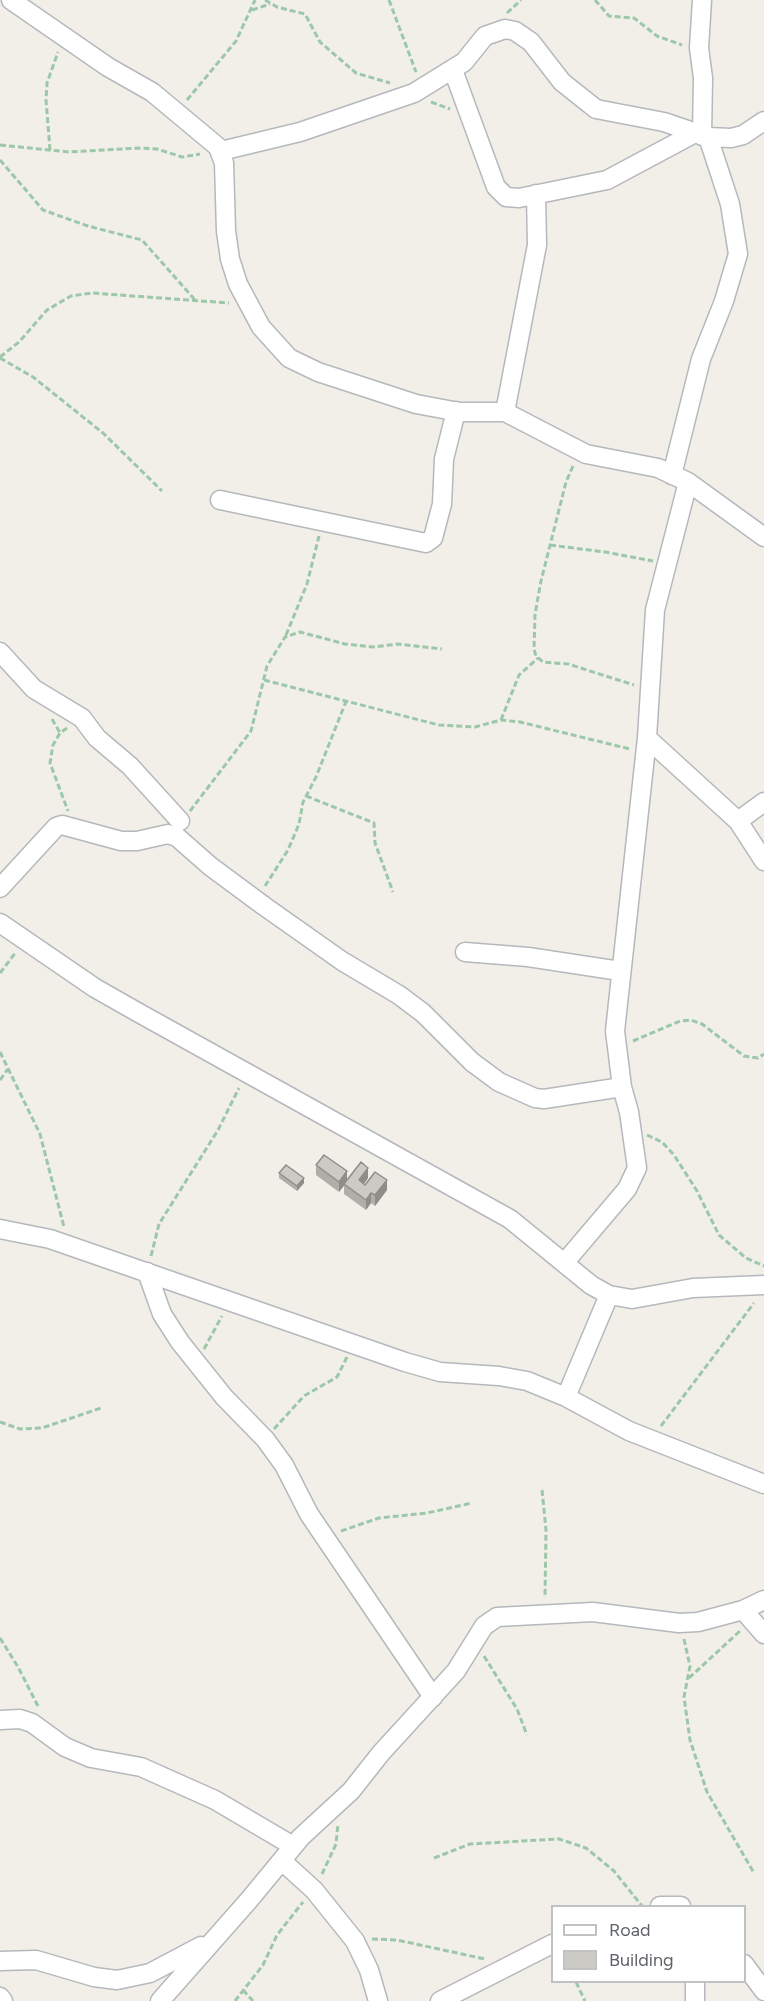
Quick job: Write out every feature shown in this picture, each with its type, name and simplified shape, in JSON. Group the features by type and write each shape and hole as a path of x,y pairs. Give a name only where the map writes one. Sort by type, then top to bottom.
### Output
{"street":[{"path":"11,0 152,92 219,149 224,163 230,259 247,304 273,344 302,366 416,404 456,411 505,412 586,454 648,466 680,478 764,537"},
{"path":"566,1262 633,1180 636,1168 633,1131 622,1087 617,1049 620,971 647,746 655,610 666,564 701,359 724,301 738,254 730,204 702,135 703,78 699,48 702,0"},
{"path":"219,149 300,132 405,96 427,94 464,62 485,36 505,29 514,31 531,42 562,82 596,109 664,122 702,135 731,138 762,126"},
{"path":"453,70 496,187 501,194 512,198 607,180 702,135"},
{"path":"505,412 537,245 536,194"},
{"path":"220,500 417,542 430,541 442,504 444,459 456,411"},
{"path":"0,652 34,690 82,718 97,738 130,766 180,821"},
{"path":"647,746 738,821 764,861"},
{"path":"738,821 764,802"},
{"path":"0,888 56,827 62,825 121,841 137,842 168,834 177,837 255,900 342,961 399,995 423,1013 472,1062 516,1091 544,1099 622,1087"},
{"path":"0,923 95,988 510,1219 566,1262 591,1285 609,1295 632,1299 693,1288 761,1292"},
{"path":"465,952 528,957 620,971"},
{"path":"0,1229 50,1239 350,1344 440,1372 499,1376 527,1382 566,1396 629,1431 764,1484"},
{"path":"147,1272 162,1314 196,1363 265,1439 284,1465 309,1514 433,1697"},
{"path":"566,1396 609,1295"},
{"path":"160,2001 288,1853 342,1802 381,1753 456,1671 484,1626 497,1617 593,1612 679,1623 698,1622 747,1615 764,1600"},
{"path":"747,1615 764,1634"},
{"path":"0,1720 20,1719 32,1723 65,1747 91,1758 141,1767 215,1800 288,1853 355,1941 369,1970 378,2001"},
{"path":"0,1961 36,1960 94,1977 117,1980 150,1973 210,1941"},
{"path":"440,2001 551,1944"},
{"path":"746,1967 764,1991"},
{"path":"695,1983 695,2001"},
{"path":"0,1997 3,2001"}],"path":[{"path":"186,119 188,96 236,41 255,0"},
{"path":"265,0 270,4 305,14 320,42 356,73 389,83 405,96"},
{"path":"389,0 411,65 427,94 470,114"},
{"path":"595,0 609,16 634,18 657,36 699,48"},
{"path":"252,10 270,4"},
{"path":"50,150 47,83 63,36"},
{"path":"0,145 83,152 157,149 182,157 219,149"},
{"path":"0,160 43,210 88,226 142,240 195,300"},
{"path":"162,491 103,433 33,377 0,358 19,342 47,310 71,297 92,293 247,304"},
{"path":"586,454 568,473 534,624 534,649 538,658 547,663 568,664 649,691"},
{"path":"180,821 251,731 267,666 285,637 314,563 322,520"},
{"path":"550,545 605,552 666,564"},
{"path":"285,637 300,632 345,644 373,647 398,644 442,649"},
{"path":"501,720 519,675 538,658"},
{"path":"264,680 439,724 475,727 501,720 647,746"},
{"path":"255,900 288,850 306,796 346,699"},
{"path":"76,829 56,784 50,763 53,745 60,733 82,718"},
{"path":"306,796 374,823 375,843 393,892"},
{"path":"0,973 24,940"},
{"path":"617,1049 680,1021 691,1020 702,1024 744,1056 758,1058 764,1054"},
{"path":"0,1052 40,1134 57,1208 72,1248"},
{"path":"0,1080 8,1069"},
{"path":"147,1272 159,1224 218,1130 247,1073"},
{"path":"633,1131 662,1142 698,1191 719,1235 746,1258 764,1266"},
{"path":"650,1440 761,1292"},
{"path":"196,1363 230,1301"},
{"path":"265,1439 304,1396 337,1377 350,1344"},
{"path":"0,1422 20,1429 42,1428 101,1408"},
{"path":"542,1490 546,1530 546,1615"},
{"path":"325,1537 379,1518 427,1513 472,1503"},
{"path":"689,1678 747,1615"},
{"path":"679,1623 690,1666 684,1707 698,1765 707,1792 754,1873"},
{"path":"0,1638 30,1686 40,1710"},
{"path":"474,1643 517,1709 527,1736"},
{"path":"236,2001 263,1965 277,1935 314,1890 336,1844 342,1802"},
{"path":"434,1858 470,1844 559,1839 586,1848 614,1871 641,1905"},
{"path":"355,1941 397,1940 441,1952 472,1954 503,1968"},
{"path":"576,1983 585,2001"},
{"path":"243,1990 253,2001"}],"building":[{"path":"324,1155 347,1171 339,1182 316,1165"},
{"path":"361,1162 368,1168 359,1180 365,1185 375,1172 387,1180 375,1195 371,1193 366,1200 344,1184"},
{"path":"286,1165 304,1178 297,1186 279,1173"}]}
